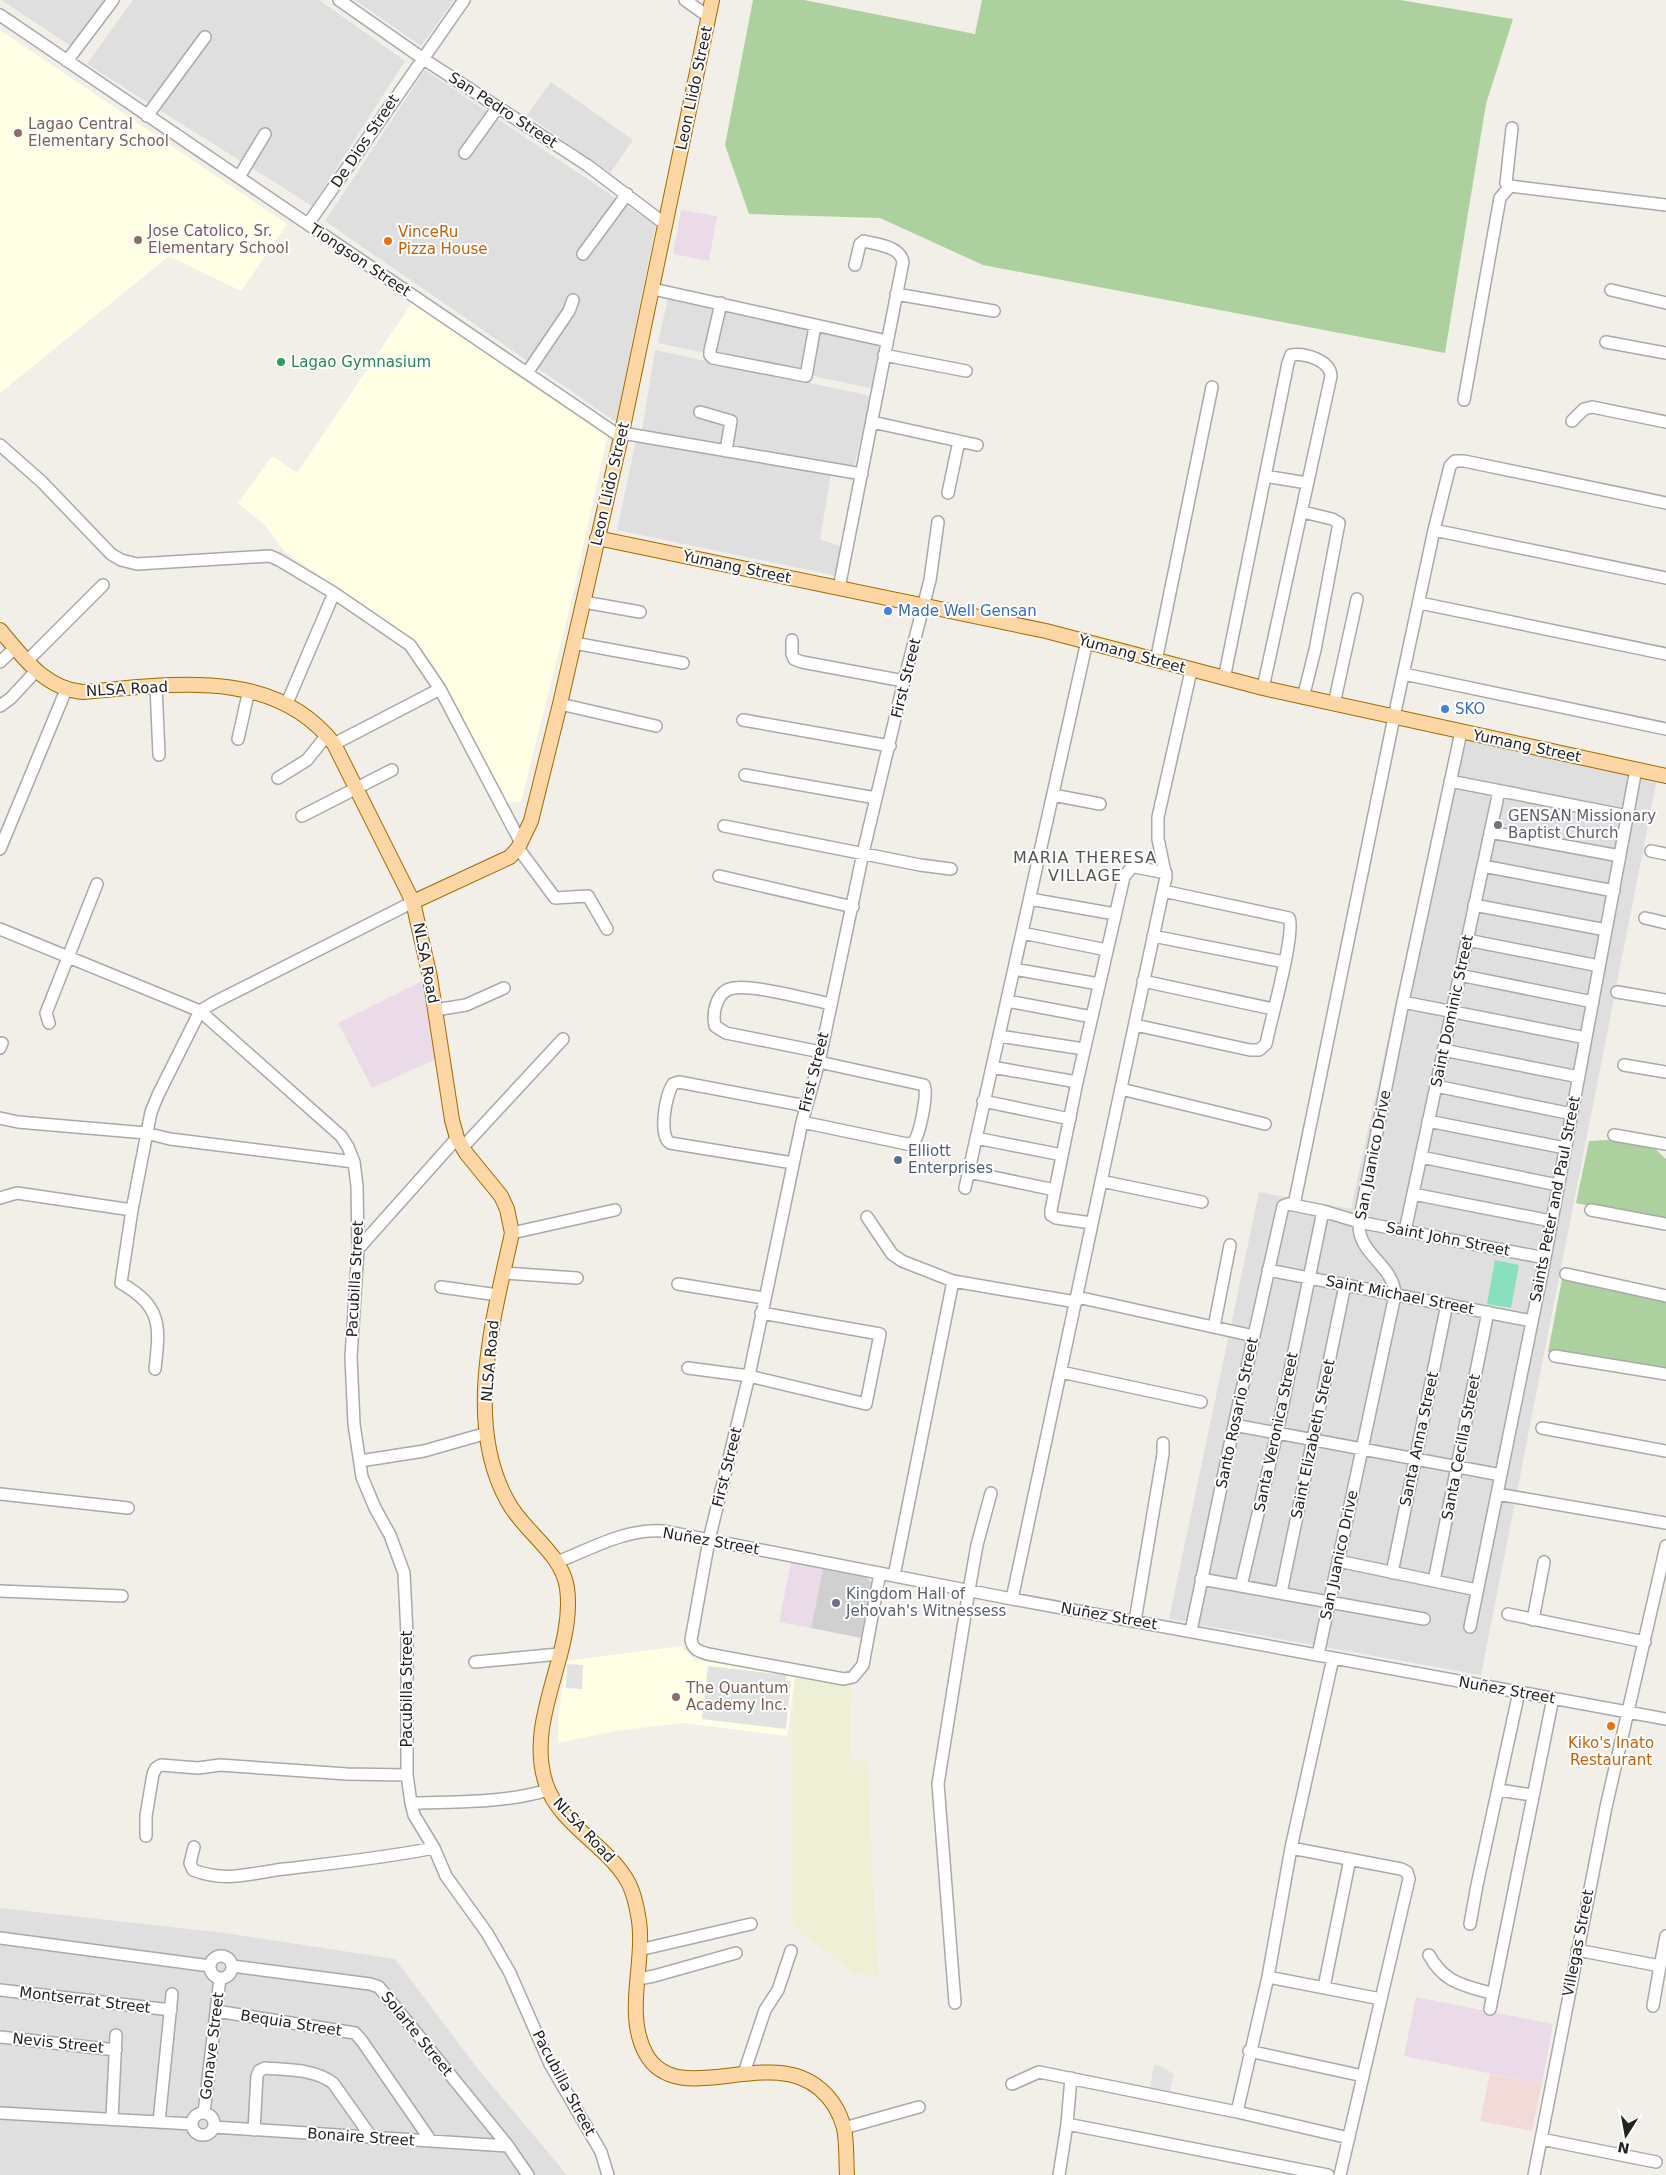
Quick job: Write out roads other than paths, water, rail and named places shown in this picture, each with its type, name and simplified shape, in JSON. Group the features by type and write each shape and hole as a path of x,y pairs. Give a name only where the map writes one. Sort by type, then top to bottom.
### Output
{"main road":[{"name":"Leon Llido Street","path":"519,846 533,815 584,602 653,289 712,0"},
{"name":"Yumang Street","path":"597,538 924,605 1087,641 1192,671 1303,698 1666,776"},
{"name":"NLSA Road","path":"0,630 46,679 66,690 83,692 156,686 220,686 249,690 287,703 309,718 330,740 413,902 435,1010 448,1102 460,1143 501,1196 507,1209 512,1233 498,1295 488,1354 487,1433 492,1461 503,1494 523,1524 557,1562 563,1574 567,1598 566,1623 541,1735 541,1762 548,1790 560,1808 618,1866 626,1877 638,1917 640,1950 637,2018 645,2052 653,2064 672,2075 694,2079 772,2071 802,2076 826,2094 833,2104 844,2128 847,2175"},
{"path":"413,902 510,856 519,846"}],"street":[{"path":"67,61 113,0"},
{"name":"San Pedro Street","path":"339,0 422,58 588,165 665,224"},
{"name":"De Dios Street","path":"308,224 464,0"},
{"path":"685,0 709,16"},
{"name":"Tiongson Street","path":"0,15 621,435"},
{"path":"148,116 205,37"},
{"path":"465,153 498,107"},
{"path":"1512,128 1506,183 1510,186 1666,205"},
{"path":"239,178 265,134"},
{"path":"1464,400 1500,198 1510,186"},
{"path":"583,254 627,194"},
{"path":"839,588 903,262 902,255 896,250 864,241 860,244 855,265"},
{"path":"653,289 887,341"},
{"path":"1611,290 1666,303"},
{"path":"896,294 994,311"},
{"path":"528,372 569,311 573,300"},
{"path":"721,303 710,351 712,358 806,376 815,326"},
{"path":"1606,342 1666,353"},
{"path":"884,355 966,372"},
{"path":"1224,679 1288,363 1291,356 1296,355 1324,362 1331,370 1331,376 1307,483 1303,512 1263,688"},
{"path":"1156,661 1212,387"},
{"path":"1572,421 1584,409 1592,407 1666,422"},
{"path":"700,412 731,421 726,451"},
{"path":"872,422 977,445"},
{"path":"621,435 862,474"},
{"path":"948,494 959,441"},
{"path":"0,445 42,482 111,554 121,560 137,564 270,556 334,593 410,645 440,689 519,846 555,898 588,896 607,929"},
{"path":"1294,1205 1394,717 1447,474 1455,461 1464,461 1666,503"},
{"path":"1265,476 1307,483"},
{"path":"1303,512 1332,519 1339,523 1315,650 1303,698"},
{"name":"First Street","path":"880,1573 864,1665 853,1677 844,1679 708,1654 694,1649 691,1640 709,1540 749,1376 793,1163 820,1057 863,853 930,580 938,522"},
{"path":"1434,530 1666,578"},
{"path":"0,706 11,698 32,666 103,584"},
{"path":"287,703 334,593"},
{"path":"1334,704 1357,599"},
{"path":"584,602 640,612"},
{"path":"1420,603 1666,654"},
{"path":"792,640 794,659 802,662 904,681"},
{"path":"965,1188 1087,641"},
{"path":"574,643 683,664"},
{"path":"0,662 15,648"},
{"path":"1012,1599 1163,891 1166,873 1158,839 1158,817 1192,671"},
{"path":"1404,674 1666,729"},
{"path":"156,686 159,755"},
{"path":"278,778 307,760 330,740 440,689"},
{"path":"0,849 66,690"},
{"path":"238,739 249,690"},
{"path":"560,704 656,726"},
{"path":"743,720 890,746"},
{"name":"San Juanico Drive","path":"1318,1655 1395,1295 1393,1280 1362,1243 1358,1232 1359,1222 1403,1002 1461,732"},
{"name":"Saints Peter and Paul Street","path":"1470,1627 1545,1258 1636,769"},
{"path":"302,816 392,770"},
{"path":"746,775 876,798"},
{"path":"1450,781 1628,816"},
{"name":"Saint Dominic Street","path":"1405,1231 1499,791"},
{"path":"1052,795 1100,804"},
{"path":"724,826 920,865 951,869"},
{"path":"1490,832 1620,856"},
{"path":"1651,851 1666,854"},
{"path":"1483,866 1614,890"},
{"path":"1092,1223 1056,1218 1051,1215 1077,1082 1124,877 1130,868 1141,867 1166,873"},
{"path":"719,876 852,907"},
{"path":"49,1023 46,1013 97,884"},
{"path":"1135,1025 1250,1050 1259,1050 1266,1044 1284,962 1291,927 1289,918 1163,891"},
{"path":"1030,899 1115,914"},
{"path":"155,1369 158,1345 156,1321 150,1305 138,1293 121,1283 146,1133 158,1095 200,1012 215,1002 413,902"},
{"path":"1474,905 1606,930"},
{"path":"1645,918 1666,923"},
{"name":"Pacubilla Street","path":"0,929 200,1012 341,1136 348,1147 354,1162 357,1186 358,1250 351,1357 354,1424 366,1488 390,1535 404,1573 407,1627 407,1775 411,1803 417,1820 434,1848 452,1887 487,1933 510,1973 550,2064 600,2152 608,2175"},
{"path":"1022,933 1107,950"},
{"path":"1153,936 1284,962"},
{"path":"1467,940 1599,966"},
{"path":"1014,969 1099,984"},
{"path":"1459,976 1593,1002"},
{"path":"1143,981 1273,1009"},
{"path":"435,1010 466,1005 504,988"},
{"path":"802,1122 907,1144 913,1143 918,1133 926,1094 924,1085 726,1033 715,1026 714,1020 717,1000 726,991 734,988 756,990 830,1004"},
{"path":"1617,992 1666,1000"},
{"path":"1006,1001 1092,1017"},
{"path":"1403,1002 1586,1038"},
{"path":"999,1036 1084,1049"},
{"path":"358,1250 563,1039"},
{"path":"1443,1050 1579,1076"},
{"path":"1624,1064 1666,1072"},
{"path":"992,1067 1077,1082"},
{"path":"793,1163 666,1140 663,1133 668,1091 673,1084 679,1082 806,1106"},
{"path":"1436,1086 1572,1114"},
{"path":"1121,1089 1265,1124"},
{"path":"983,1102 1070,1119"},
{"path":"0,1118 18,1122 146,1133 170,1139 354,1162"},
{"path":"1428,1121 1565,1148"},
{"path":"1614,1135 1666,1144"},
{"path":"976,1138 1062,1155"},
{"path":"1421,1157 1558,1185"},
{"path":"969,1172 1055,1190"},
{"path":"1102,1181 1202,1202"},
{"path":"0,1198 17,1194 132,1210"},
{"path":"1413,1194 1552,1221"},
{"name":"Santo Rosario Street","path":"1191,1631 1200,1579 1282,1207 1286,1204 1294,1205"},
{"name":"Saint John Street","path":"1294,1205 1323,1211 1359,1222 1545,1258"},
{"path":"512,1233 615,1210"},
{"path":"1591,1210 1666,1224"},
{"name":"Santa Veronica Street","path":"1241,1586 1277,1433 1323,1211"},
{"path":"867,1217 892,1254 902,1261 953,1281 1076,1300 1254,1336"},
{"path":"1214,1327 1230,1245"},
{"name":"Saint Michael Street","path":"1268,1270 1532,1321"},
{"path":"503,1273 577,1278"},
{"path":"1566,1274 1666,1296"},
{"path":"894,1576 953,1281"},
{"path":"678,1284 764,1298"},
{"name":"Saint Elizabeth Street","path":"1281,1594 1345,1285"},
{"path":"441,1287 498,1295"},
{"name":"Santa Anna Street","path":"1392,1573 1447,1304"},
{"name":"Santa Cecilla Street","path":"1434,1581 1488,1312"},
{"path":"688,1368 749,1376 866,1404 880,1334 761,1313"},
{"path":"1554,1356 1666,1374"},
{"path":"1061,1372 1201,1402"},
{"path":"1234,1425 1501,1475"},
{"path":"1542,1428 1666,1451"},
{"path":"360,1461 424,1451 487,1433"},
{"path":"1135,1621 1163,1454 1163,1443"},
{"path":"955,2003 938,1784 977,1545 991,1493"},
{"path":"0,1494 128,1508"},
{"path":"1497,1494 1666,1523"},
{"name":"Nuñez Street","path":"557,1562 640,1531 664,1531 1012,1599 1666,1719"},
{"name":"Villegas Street","path":"1534,2175 1606,1807 1666,1546"},
{"path":"1338,1561 1477,1590"},
{"path":"1533,1620 1544,1562"},
{"path":"1200,1579 1424,1619"},
{"path":"0,1591 122,1596"},
{"path":"1508,1614 1645,1642"},
{"path":"475,1662 559,1654"},
{"path":"1237,2112 1268,1977 1291,1848 1333,1658"},
{"path":"1470,1924 1519,1692"},
{"path":"1490,2010 1553,1698"},
{"path":"146,1836 146,1816 153,1774 156,1768 161,1765 198,1768 220,1764 348,1774 407,1775"},
{"path":"411,1803 470,1801 534,1794 548,1790"},
{"path":"1499,1790 1532,1795"},
{"path":"194,1847 190,1863 194,1870 224,1878 283,1869 364,1861 434,1848"},
{"path":"1291,1848 1401,1869 1409,1875 1340,2175"},
{"path":"1324,1987 1350,1859"},
{"path":"640,1950 751,1924"},
{"path":"1653,2006 1666,1936"},
{"path":"0,1938 210,1966"},
{"path":"1577,1950 1660,1966"},
{"path":"744,2073 765,2010 780,1985 791,1951"},
{"path":"638,1979 736,1953"},
{"path":"1429,1956 1442,1975 1464,1985 1493,1994"},
{"path":"220,1957 227,1958 232,1966 228,1975 220,1978 212,1973 210,1966 213,1960 220,1957"},
{"name":"Solarte Street","path":"232,1966 370,1984 379,1987 508,2146 528,2175"},
{"path":"1268,1977 1381,1999"},
{"name":"Gonave Street","path":"204,2114 220,1978"},
{"name":"Montserrat Street","path":"0,1990 171,2010"},
{"name":"Montserrat Street","path":"159,2122 172,1994"},
{"name":"Bequia Street","path":"216,2011 355,2033 431,2141"},
{"name":"Nevis Street","path":"112,2119 116,2035"},
{"name":"Nevis Street","path":"0,2037 116,2050"},
{"path":"1250,2052 1363,2076"},
{"path":"254,2130 258,2076 259,2071 265,2068 316,2074 325,2077 333,2083 372,2138"},
{"path":"1012,2084 1039,2072 1237,2112 1349,2138"},
{"path":"1059,2175 1067,2124 1071,2078"},
{"path":"844,2128 919,2107"},
{"path":"0,2113 192,2124"},
{"path":"204,2114 212,2118 214,2127 210,2133 203,2135 194,2130 192,2124 194,2117 204,2114"},
{"path":"1067,2124 1328,2175"},
{"name":"Bonaire Street","path":"214,2127 508,2146"},
{"path":"1541,2139 1656,2162"}],"place":[{"name":"Lagao Central Elementary School","path":"18,133"},
{"name":"Jose Catolico, Sr. Elementary School","path":"138,240"},
{"name":"VinceRu Pizza House","path":"388,241"},
{"name":"Lagao Gymnasium","path":"281,362"},
{"name":"Made Well Gensan","path":"888,611"},
{"name":"SKO","path":"1445,709"},
{"name":"GENSAN Missionary Baptist Church","path":"1498,825"},
{"name":"Elliott Enterprises","path":"898,1160"},
{"name":"Kingdom Hall of Jehovah's Witnessess","path":"836,1603"},
{"name":"The Quantum Academy Inc.","path":"676,1697"},
{"name":"Kiko's Inato Restaurant","path":"1611,1726"}],"district":[{"name":"MARIA THERESA VILLAGE","path":"1085,866"}]}
